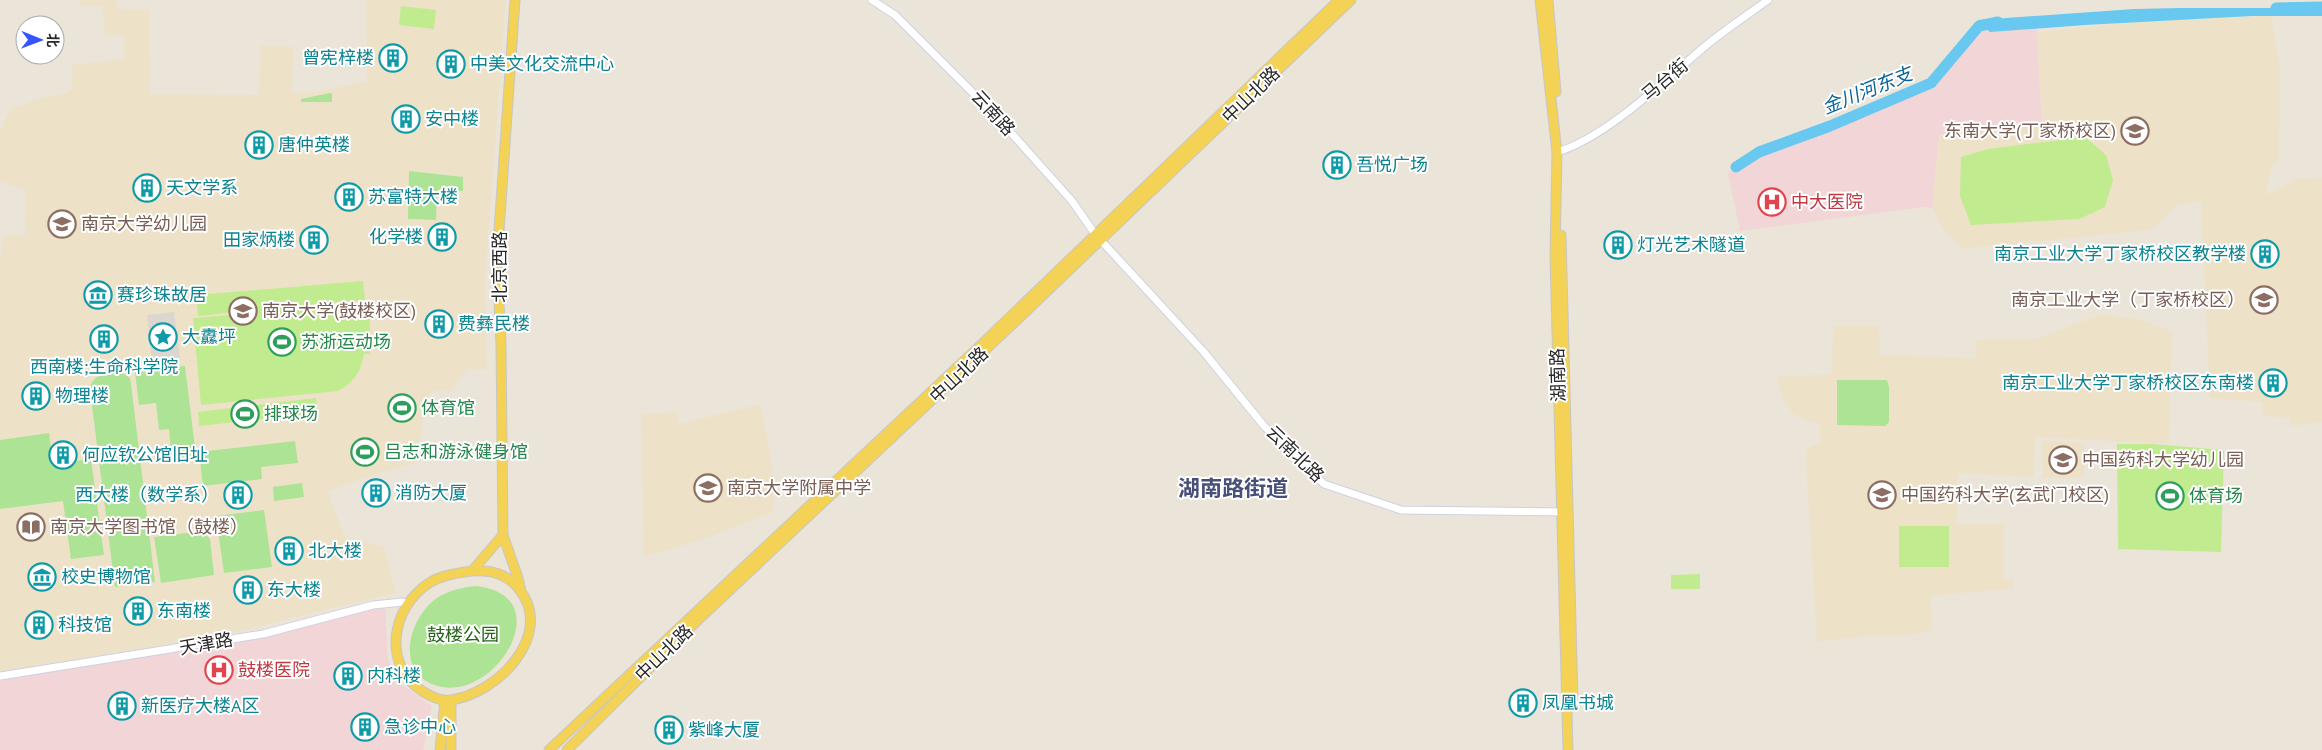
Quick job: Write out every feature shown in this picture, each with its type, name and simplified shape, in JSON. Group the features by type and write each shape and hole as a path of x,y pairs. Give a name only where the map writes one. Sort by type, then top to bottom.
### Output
{"main road":[{"name":"北京西路","path":"516,0 497,260 501,344 503,535 521,591"},
{"name":"中山北路","path":"567,750 698,620 1098,236 1339,0"},
{"name":"中山北路","path":"549,750 1013,313 1351,0"},
{"name":"湖南路","path":"1540,0 1560,152"},
{"name":"湖南路","path":"1548,0 1560,152 1555,256 1574,750"},
{"name":"湖南路","path":"1565,512 1568,750"},
{"path":"472,571 503,535"},
{"path":"472,571 498,572 521,591 528,603 531,621 529,634 517,658 504,675 487,686 448,700 433,697 415,686 401,669 394,642 400,617 422,588 431,582 440,578 472,571"},
{"path":"440,750 448,700"},
{"path":"448,700 451,750"}],"street":[{"name":"云南路","path":"872,0 895,15 997,117 1072,202 1098,236"},
{"name":"马台街","path":"1560,152 1583,142 1645,97 1705,46 1768,0"},
{"name":"云南北路","path":"1098,236 1203,351 1264,426 1324,484 1401,510 1565,512"},
{"name":"天津路","path":"0,676 272,632 373,605 403,602 408,605"}],"shaded area":[{"name":"南京大学(鼓楼校区)","path":"79,0 116,0 117,9 149,10 150,94 259,95 261,45 293,47 292,93 317,92 367,81 366,0 506,0 485,278 487,369 469,370 462,375 451,391 436,390 421,402 422,431 418,443 417,463 376,474 328,491 344,535 384,547 396,593 231,633 0,674 0,256 4,236 25,235 26,190 0,182 0,133 10,109 44,97 66,93 72,89 72,65 124,59 124,36 105,35 102,6 80,6"},
{"name":"东南大学(丁家桥校区)","path":"2271,16 2280,67 2279,158 2271,167 2266,195 2296,179 2322,178 2322,422 2291,426 2290,418 2263,416 2262,402 2210,398 2201,202 2179,204 2151,230 1963,249 1944,230 1932,208 1939,135 2042,127 2037,32 2166,19"},
{"path":"2036,20 2042,127 1939,135 1932,208 1925,207 1740,231 1728,173 1759,152 1931,83 1979,26 1992,22"},
{"name":"大纛坪","path":"174,312 180,358 152,362 147,315"},
{"name":"中国药科大学(玄武门校区)","path":"2098,315 2135,318 2172,331 2169,444 2035,437 2034,474 2032,477 1957,473 1957,524 2004,524 2004,579 2014,579 2014,588 1931,596 1932,630 1907,636 1874,635 1817,642 1806,452 1811,446 1820,444 1820,423 1807,421 1793,414 1784,400 1776,377 1831,374 1834,326 1879,326 1880,355 1976,358 1976,340 2037,339"},
{"name":"南京大学附属中学","path":"761,404 772,465 774,501 771,513 707,538 644,557 641,414 677,412 679,424"},
{"name":"中国药科大学幼儿园","path":"2042,441 2084,443 2084,478 2043,478"},
{"name":"鼓楼医院","path":"385,603 388,659 399,683 432,706 423,750 0,750 0,677 281,631"}],"green space":[{"path":"401,6 436,10 434,29 399,25"},
{"path":"332,94 332,102 301,102 301,99"},
{"path":"2085,137 2106,155 2113,180 2105,207 2079,219 1971,225 1960,196 1961,157 1988,149"},
{"path":"409,171 463,177 463,191 437,190 436,220 408,219"},
{"name":"苏浙运动场","path":"363,281 365,300 293,306 294,310 344,306 344,312 351,318 370,318 370,354 364,354 359,371 344,388 338,391 201,405 193,318 256,313 255,310 198,316 196,295"},
{"path":"185,366 196,456 172,459 169,429 159,430 156,403 139,405 135,372"},
{"path":"122,373 130,378 131,384 155,582 115,587 90,390 91,384 97,377 106,374"},
{"path":"1837,380 1887,380 1889,387 1889,422 1885,426 1837,425"},
{"name":"排球场","path":"316,398 318,413 199,426 198,412"},
{"path":"49,433 53,464 91,459 104,555 71,559 63,501 0,509 0,440"},
{"path":"295,441 298,463 261,467 262,479 203,486 199,452"},
{"name":"体育场","path":"2117,444 2152,444 2224,450 2221,552 2118,549"},
{"path":"302,483 304,497 274,501 273,487"},
{"path":"264,510 272,567 224,573 216,516"},
{"path":"1899,526 1949,526 1949,567 1899,567"},
{"path":"203,532 210,539 214,575 161,583 154,537"},
{"path":"1700,574 1700,589 1671,589 1671,575"},
{"name":"鼓楼公园","path":"475,586 500,593 513,607 517,624 512,643 500,662 483,677 464,686 443,687 428,682 418,674 412,663 411,637 416,623 423,611 433,601 453,590"}],"water":[{"path":"2322,8 2322,16 2252,16 1990,32 1978,20 2134,9"}],"waterway":[{"name":"金川河东支","path":"2276,8 2322,7"},
{"name":"金川河东支","path":"1736,167 1759,152 1830,126 1931,83 1979,26 1998,22"}],"place":[{"name":"曾宪梓楼","path":"393,58"},
{"name":"中美文化交流中心","path":"451,64"},
{"name":"安中楼","path":"406,119"},
{"name":"东南大学(丁家桥校区)","path":"2135,131"},
{"name":"唐仲英楼","path":"259,145"},
{"name":"吾悦广场","path":"1337,165"},
{"name":"天文学系","path":"147,188"},
{"name":"苏富特大楼","path":"349,197"},
{"name":"中大医院","path":"1772,202"},
{"name":"南京大学幼儿园","path":"62,224"},
{"name":"化学楼","path":"442,237"},
{"name":"田家炳楼","path":"314,240"},
{"name":"灯光艺术隧道","path":"1618,245"},
{"name":"南京工业大学丁家桥校区教学楼","path":"2265,254"},
{"name":"赛珍珠故居","path":"98,295"},
{"name":"南京工业大学（丁家桥校区）","path":"2264,300"},
{"name":"南京大学(鼓楼校区)","path":"243,311"},
{"name":"费彝民楼","path":"439,324"},
{"name":"大纛坪","path":"163,337"},
{"name":"西南楼;生命科学院","path":"104,339"},
{"name":"苏浙运动场","path":"282,342"},
{"name":"南京工业大学丁家桥校区东南楼","path":"2273,383"},
{"name":"物理楼","path":"36,396"},
{"name":"体育馆","path":"402,408"},
{"name":"排球场","path":"245,414"},
{"name":"吕志和游泳健身馆","path":"365,452"},
{"name":"何应钦公馆旧址","path":"63,455"},
{"name":"中国药科大学幼儿园","path":"2063,460"},
{"name":"南京大学附属中学","path":"708,488"},
{"name":"消防大厦","path":"376,493"},
{"name":"西大楼（数学系）","path":"238,495"},
{"name":"中国药科大学(玄武门校区)","path":"1882,495"},
{"name":"体育场","path":"2170,496"},
{"name":"南京大学图书馆（鼓楼）","path":"31,527"},
{"name":"北大楼","path":"289,551"},
{"name":"校史博物馆","path":"42,577"},
{"name":"东大楼","path":"248,590"},
{"name":"东南楼","path":"138,611"},
{"name":"科技馆","path":"39,625"},
{"name":"鼓楼医院","path":"219,670"},
{"name":"内科楼","path":"348,676"},
{"name":"凤凰书城","path":"1523,703"},
{"name":"新医疗大楼A区","path":"122,706"},
{"name":"急诊中心","path":"365,727"},
{"name":"紫峰大厦","path":"669,730"}],"district":[{"name":"湖南路街道","path":"1233,488"}]}
